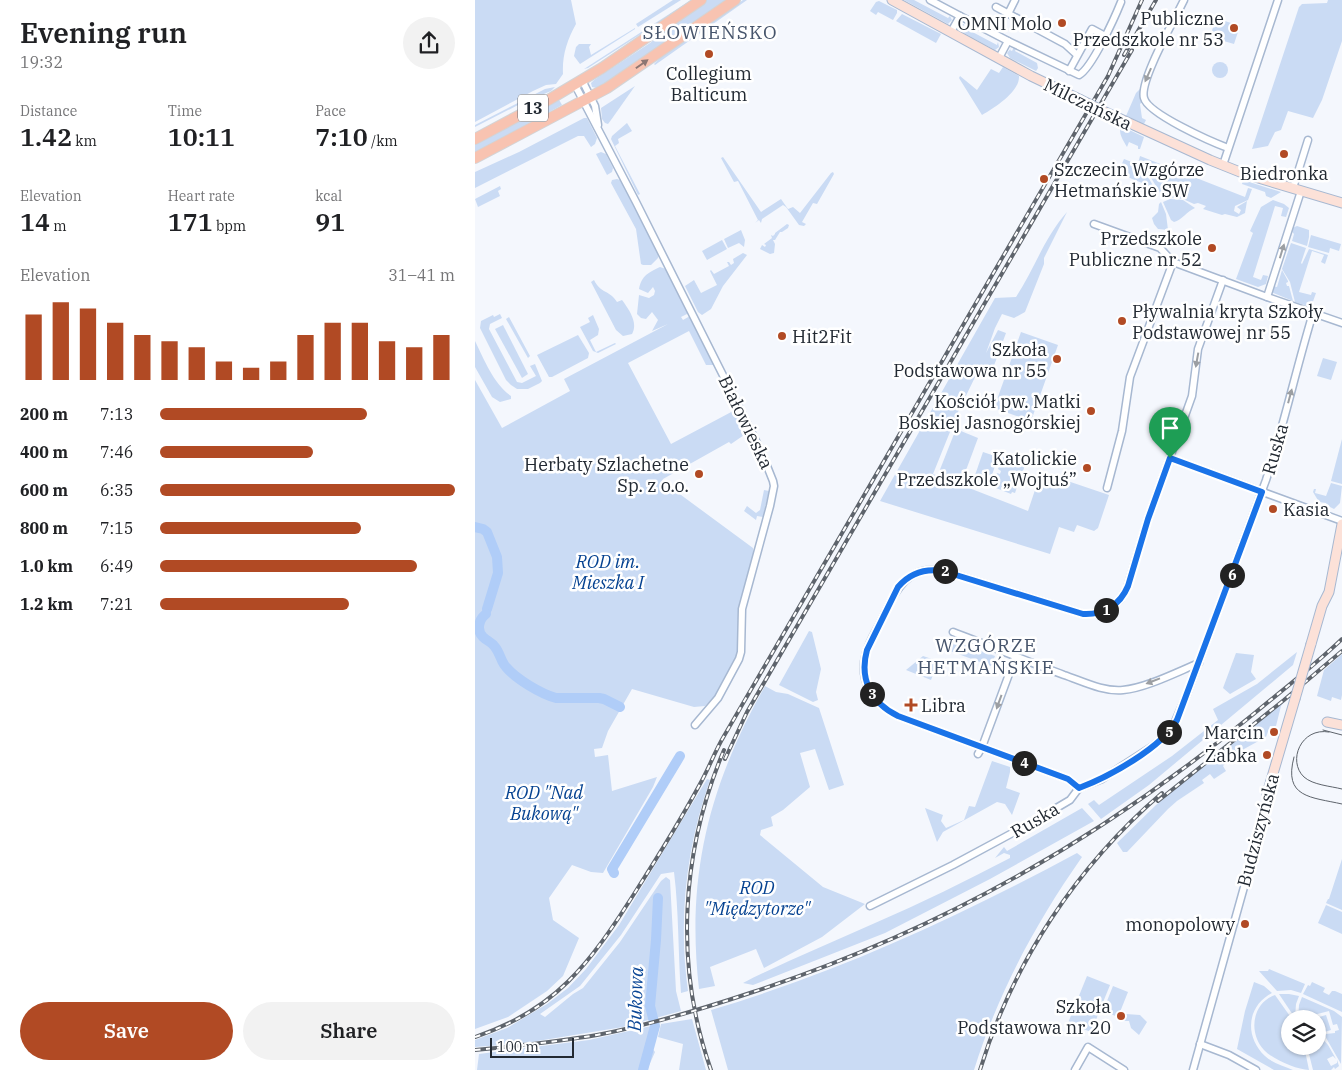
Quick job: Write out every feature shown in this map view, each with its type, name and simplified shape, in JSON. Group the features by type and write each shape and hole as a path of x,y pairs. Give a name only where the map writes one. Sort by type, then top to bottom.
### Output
{"main road":[{"name":"13","path":"475,139 578,82 629,50 701,0"},
{"name":"13","path":"475,158 619,80 735,0"}],"street":[{"name":"Milczańska","path":"892,0 1038,80 1101,110 1245,174 1342,203"},
{"path":"930,0 1008,41 1079,75 1084,72 1091,62 1115,18 1121,2"},
{"path":"1008,14 1015,0"},
{"path":"1184,0 1145,80 1143,97 1147,105 1155,111 1199,136 1229,148"},
{"path":"1223,165 1278,0"},
{"path":"996,6 1065,44 1077,56"},
{"path":"951,32 960,16"},
{"path":"1069,71 1092,29 1105,36"},
{"path":"999,58 1008,41"},
{"name":"Białowieska","path":"578,82 599,129 761,451 773,481 771,499 742,609 741,652 739,659 718,698 695,725"},
{"path":"1267,298 1297,190 1308,140"},
{"path":"1095,224 1160,248 1173,262 1267,298 1342,323"},
{"path":"1107,488 1122,431 1129,382 1173,262"},
{"path":"1079,788 1068,779 891,713 879,704 869,690 864,672 866,653 898,587 905,579 916,573 928,570 937,570 1079,613 1098,613 1111,608 1120,600 1126,591 1191,396 1198,350 1223,280"},
{"name":"Ruska","path":"871,906 953,865 1070,800 1079,788 1102,779 1153,746 1163,738 1177,720 1262,492 1278,443 1313,313"},
{"path":"1170,458 1342,522"},
{"name":"Budziszyńska","path":"1193,1070 1268,801 1267,794 1322,606 1329,592 1342,522"},
{"path":"953,632 1015,658 1090,684 1115,690 1138,686 1199,663"},
{"path":"978,754 1015,658"},
{"path":"1327,722 1342,725"},
{"path":"1200,1044 1229,1055 1257,1070"},
{"path":"1075,1070 1087,1047 1124,1070"}],"green space":[{"path":"475,0 571,0 576,24 566,48 563,74 556,84 546,85 533,91 475,122"},
{"path":"673,0 681,0 638,27 636,24"},
{"path":"691,0 694,0 584,69"},
{"path":"707,0 728,0 604,85 597,88 592,87 591,83 594,80 650,43 675,22"},
{"path":"743,0 747,0 654,64 664,54"},
{"path":"904,0 914,0 948,18 950,16 952,20 948,24"},
{"path":"1328,0 1342,0 1342,41 1322,100 1313,118 1288,111 1281,130 1275,132 1268,146 1252,149 1299,7 1302,4 1327,3"},
{"path":"879,1 897,10 893,20 878,12 876,15 870,11 876,2"},
{"path":"902,14 941,34 936,43 896,21"},
{"path":"1216,18 1240,26 1234,44 1210,37"},
{"path":"961,24 964,24 963,27 997,45 998,42 999,47 995,50 962,32 959,29"},
{"path":"635,28 580,64 574,56 576,47 579,44 591,44 589,47 591,55"},
{"path":"1012,47 1010,50 1012,51 1014,47 1016,48 1015,51 1037,63 1038,68 1036,71 1010,58 1007,53"},
{"path":"1220,62 1226,64 1228,70 1226,76 1220,78 1214,76 1212,70 1214,64"},
{"path":"1003,67 1019,76 1018,82 1011,94 982,115 959,78 960,76 977,90 991,69 999,73"},
{"path":"635,86 608,124 605,123 602,119 601,108"},
{"path":"555,87 551,91 520,104 475,127 475,125 545,89"},
{"path":"1140,89 1143,101 1140,104 1142,118 1146,120 1144,124 1126,116 1136,93"},
{"path":"558,98 562,105 475,153 475,143"},
{"path":"587,118 597,138 595,144 591,147 584,136 578,136 475,188 475,172 519,152"},
{"path":"627,123 632,131 618,139 619,143 615,146 640,194 638,195 611,139"},
{"path":"1121,126 1144,137 1140,149 1129,142 1127,147 1121,134"},
{"path":"601,152 606,154 613,168 612,172 607,175 596,154"},
{"path":"1140,156 1245,197 1248,188 1252,189 1248,200 1235,206 1234,211 1239,214 1241,210 1237,207 1247,201 1245,213 1237,217 1222,215 1203,209 1206,206 1198,203 1194,204 1183,199 1162,196 1147,171 1138,164"},
{"path":"723,157 761,212 781,199 788,209 793,207 800,213 831,173 833,172 834,174 817,204 813,203 802,222 806,224 804,226 799,225 783,205 762,219 761,223 759,220 755,223 758,220 738,181 734,182 721,158"},
{"path":"1124,159 1143,170 1154,188 1118,173"},
{"path":"612,180 620,180 626,189 659,254 658,258 651,265 641,264 636,229 611,183"},
{"path":"1243,180 1281,192 1271,198 1266,196 1265,192 1242,184"},
{"path":"500,186 501,189 498,191 500,196 478,207 475,199"},
{"path":"1170,199 1183,200 1195,208 1174,222 1171,220 1163,202"},
{"path":"1273,200 1289,208 1286,217 1281,216 1283,208 1275,206 1253,277 1261,280 1263,275 1268,276 1266,284 1258,287 1236,279 1253,233 1250,231 1261,207"},
{"path":"1161,202 1166,214 1168,230 1158,229 1152,218 1158,212"},
{"path":"1067,212 1044,258 1044,264 1025,312 1014,318 1002,314 986,353 998,330 1006,333 992,371 980,367 958,412 933,474 1028,511 1041,472 1109,495 1098,528 1094,531 1077,525 1074,532 1059,527 1050,554 880,501 995,298 1016,297 1052,232"},
{"path":"787,224 789,225 788,228 780,232 775,240 773,240 775,244 774,253 770,254 760,249 762,245 765,247 766,245 764,244 772,238 771,235 773,236"},
{"path":"1297,226 1309,230 1307,246 1292,241 1294,234 1290,229"},
{"path":"741,230 745,240 744,247 739,243 728,248 724,239"},
{"path":"1311,235 1341,244 1339,251 1330,248 1329,253 1308,247"},
{"path":"722,240 727,249 707,260 702,251"},
{"path":"1291,243 1306,248 1302,264 1309,249 1328,255 1325,264 1321,262 1324,255 1312,251 1299,292 1311,295 1312,292 1316,293 1311,307 1295,302 1290,282 1282,269"},
{"path":"743,253 747,255 723,286 711,309 702,315 698,312 685,286 694,280 701,293 717,285 710,271 714,274 729,266 727,262 731,265 734,263 733,259"},
{"path":"660,267 666,269 689,313 681,317 683,320 690,316 714,365 706,365 689,331 628,363 671,444 735,410 747,433 731,444 729,442 662,481 753,548 754,553 738,618 738,655 717,694 705,706 694,707 632,689 608,731 602,748 594,749 595,757 608,755 612,791 657,777 653,787 603,873 591,872 572,865 549,898 553,920 579,938 563,976 547,991 508,1017 475,1029 475,380 502,428 570,391 564,379 668,324 652,331 658,320 652,312 646,319 641,318 637,314 639,295 649,298 654,295 655,291 653,287 648,293 639,289 642,280 649,273"},
{"path":"1282,270 1288,281 1286,283 1289,286 1293,301 1271,292 1273,286 1277,287"},
{"path":"594,280 600,288 611,295 617,302 622,300 630,311 634,325 632,334 623,336 616,330 591,282"},
{"path":"500,314 502,318 490,324 489,329 517,382 522,383 536,376 530,366 535,364 542,381 528,389 517,389 506,380 480,328 481,321"},
{"path":"593,315 599,329 598,335 590,340 596,352 616,344 598,353 593,351 580,327 590,322 588,318"},
{"path":"509,317 530,356 528,358 506,319"},
{"path":"503,325 528,374 522,378 495,329"},
{"path":"1021,332 1058,345 1031,421 994,408"},
{"path":"578,335 589,353 588,358 549,377 537,355"},
{"path":"475,341 494,378 511,396 511,399 500,402 492,397 475,367"},
{"path":"1323,358 1337,362 1331,380 1317,376"},
{"path":"956,429 978,438 962,481 939,472"},
{"path":"1342,439 1342,484 1331,481"},
{"path":"983,452 998,457 988,487 973,481"},
{"path":"1006,456 1025,465 1021,477 1017,476 1016,480 1019,481 1015,493 1012,492 1011,494 993,485 997,473 1000,474 1001,471 998,469 1003,457 1006,458"},
{"path":"1331,483 1342,486 1340,503 1334,509 1326,505 1326,503 1319,502 1313,492 1316,489 1315,493 1326,496"},
{"path":"764,490 769,491 763,517 757,516 756,520 744,511 747,506 756,513 760,510"},
{"path":"809,631 812,632 821,669 816,692 818,700 813,702 779,685"},
{"path":"954,641 995,656 991,666 950,651"},
{"path":"1297,652 1293,665 1149,785 1101,819 1088,804 1094,800 1099,805 1172,756 1218,720 1213,709 1257,684"},
{"path":"1236,653 1254,655 1251,672 1256,679 1230,694 1223,688"},
{"path":"1342,654 1341,700 1332,697 1331,701 1317,696 1324,670"},
{"path":"923,656 938,661 931,680 906,670"},
{"name":"ROD \"Międzytorze\"","path":"765,686 819,708 844,785 829,790 815,749 800,753 810,787 783,810 771,817 773,826 761,830 760,835 823,887 865,904 822,937 764,968 756,949 710,967 715,986 699,989 696,908 699,870 706,832 729,759"},
{"path":"1284,702 1281,706 1276,726 1270,726 1266,737 1244,749 1245,752 1225,764 1223,766 1226,771 1214,779 1210,774 1202,780 1204,783 1177,801 1127,852 1123,852 1117,843 1156,805"},
{"path":"992,761 1010,767 1006,788 1020,793 1012,815 1005,804 997,802 943,832 937,842 925,808 943,815 941,821 946,828 964,820 969,806 975,807"},
{"path":"707,779 710,780 695,832 686,884 684,938 688,991 681,993 674,872 661,874 621,935 580,986 540,1014 545,1017 583,988 620,942 661,881 666,877 670,880 676,991 681,1011 623,1027 519,1044 475,1047 475,1040 507,1028 547,1004 568,988 586,969 619,925"},
{"path":"1082,808 1094,821 990,879 885,933 753,985 743,983 909,908 993,867 1010,858 1010,855 1004,853 995,858 1004,847 1007,851"},
{"path":"1077,853 1082,857 1049,908 1006,986 974,1070 728,1070 711,1010 806,978 898,941 988,899"},
{"path":"1342,859 1342,910 1326,903"},
{"path":"1326,905 1342,912 1342,934 1318,923"},
{"path":"1269,969 1305,984 1301,993 1291,990 1277,991 1259,971 1268,971"},
{"path":"1087,976 1110,985 1091,1032 1068,1023"},
{"path":"1254,982 1264,986 1272,993 1257,1006 1253,1013 1251,1031 1254,1040 1265,1056 1293,1070 1274,1070 1237,1049 1245,1011"},
{"path":"1312,982 1325,988 1323,992 1329,995 1332,991 1342,994 1342,1012 1303,994"},
{"path":"1113,986 1128,992 1118,1017 1103,1011"},
{"path":"1279,994 1299,996 1296,1010 1290,1010"},
{"path":"1275,995 1286,1010 1281,1010 1281,1055 1306,1055 1309,1070 1292,1066 1279,1060 1264,1050 1259,1043 1254,1027 1255,1019 1257,1011 1267,999"},
{"path":"1302,997 1334,1011 1342,1017 1341,1064 1326,1038 1326,1034 1335,1033 1335,1031 1339,1030 1337,1024 1333,1025 1329,1011 1299,1010"},
{"path":"1126,1014 1140,1015 1147,1022 1139,1035 1131,1028 1129,1021 1120,1021 1120,1016 1126,1016"},
{"path":"1326,1015 1331,1030 1326,1032"},
{"path":"692,1019 706,1070 679,1070 683,1044 658,1037 661,1024"},
{"path":"651,1026 649,1044 655,1052 647,1070 477,1070 479,1054 589,1040"},
{"path":"1326,1043 1336,1059 1333,1056 1327,1059 1331,1066 1337,1063 1337,1060 1339,1066 1331,1070 1313,1070 1309,1055 1326,1055"}],"waterway":[{"name":"Bukowa","path":"475,527 487,532 497,557 498,573 487,609"},
{"name":"Bukowa","path":"486,614 479,625 481,634 494,645 510,672 529,686 556,698 599,698 620,707"},
{"name":"Bukowa","path":"614,873 612,869 680,756"},
{"name":"Bukowa","path":"643,1070 655,1026 650,1006 658,898"}],"tram line":[{"path":"1323,730 1342,735"},
{"path":"1329,732 1319,732 1304,740 1297,754 1297,763 1299,770 1308,780 1317,784 1342,789"},
{"path":"1294,757 1292,781 1296,788 1310,797 1342,804"}],"railway":[{"path":"475,1037 503,1026 528,1013 549,998 586,962 618,919 684,812 724,736 1108,76 1142,0"},
{"path":"1124,55 1156,0"},
{"path":"725,759 747,712 1132,50"},
{"path":"475,1050 597,1035 656,1021 753,992 890,940 1018,876 1079,840 1198,758 1311,667 1342,639"},
{"path":"1158,801 1342,651"},
{"path":"711,1070 699,1030 691,990 687,909 691,868 699,828 724,750"},
{"path":"980,1070 1010,991 1051,918 1102,852 1131,821 1162,793"}],"place":[{"name":"OMNI Molo","path":"1062,23"},
{"name":"Publiczne Przedszkole nr 53","path":"1234,28"},
{"name":"Collegium Balticum","path":"709,54"},
{"name":"Biedronka","path":"1284,154"},
{"name":"Szczecin Wzgórze Hetmańskie SW","path":"1044,179"},
{"name":"Przedszkole Publiczne nr 52","path":"1212,248"},
{"name":"Pływalnia kryta Szkoły Podstawowej nr 55","path":"1122,321"},
{"name":"Hit2Fit","path":"782,336"},
{"name":"Szkoła Podstawowa nr 55","path":"1057,359"},
{"name":"Kościół pw. Matki Boskiej Jasnogórskiej","path":"1091,411"},
{"name":"Katolickie Przedszkole „Wojtuś”","path":"1087,468"},
{"name":"Herbaty Szlachetne Sp. z o.o.","path":"699,474"},
{"name":"Kasia","path":"1273,509"},
{"name":"Libra","path":"911,705"},
{"name":"Marcin","path":"1274,732"},
{"name":"Żabka","path":"1267,755"},
{"name":"monopolowy","path":"1245,924"},
{"name":"Szkoła Podstawowa nr 20","path":"1121,1016"}],"district":[{"name":"SŁOWIEŃSKO","path":"710,32"},
{"name":"WZGÓRZE HETMAŃSKIE","path":"986,656"}],"route":[{"path":"1170,458 1262,492 1177,720 1158,743 1099,781 1079,788 1068,779 898,716 887,710 877,701 869,690 865,677 864,660 867,650 898,587 905,579 916,573 928,570 943,571 1083,614 1093,614 1108,610 1116,604 1128,586 1148,519 1170,458"}],"park label":[{"name":"ROD im. Mieszka I","path":"608,571"},
{"name":"ROD \"Nad Bukową\"","path":"544,802"}]}
